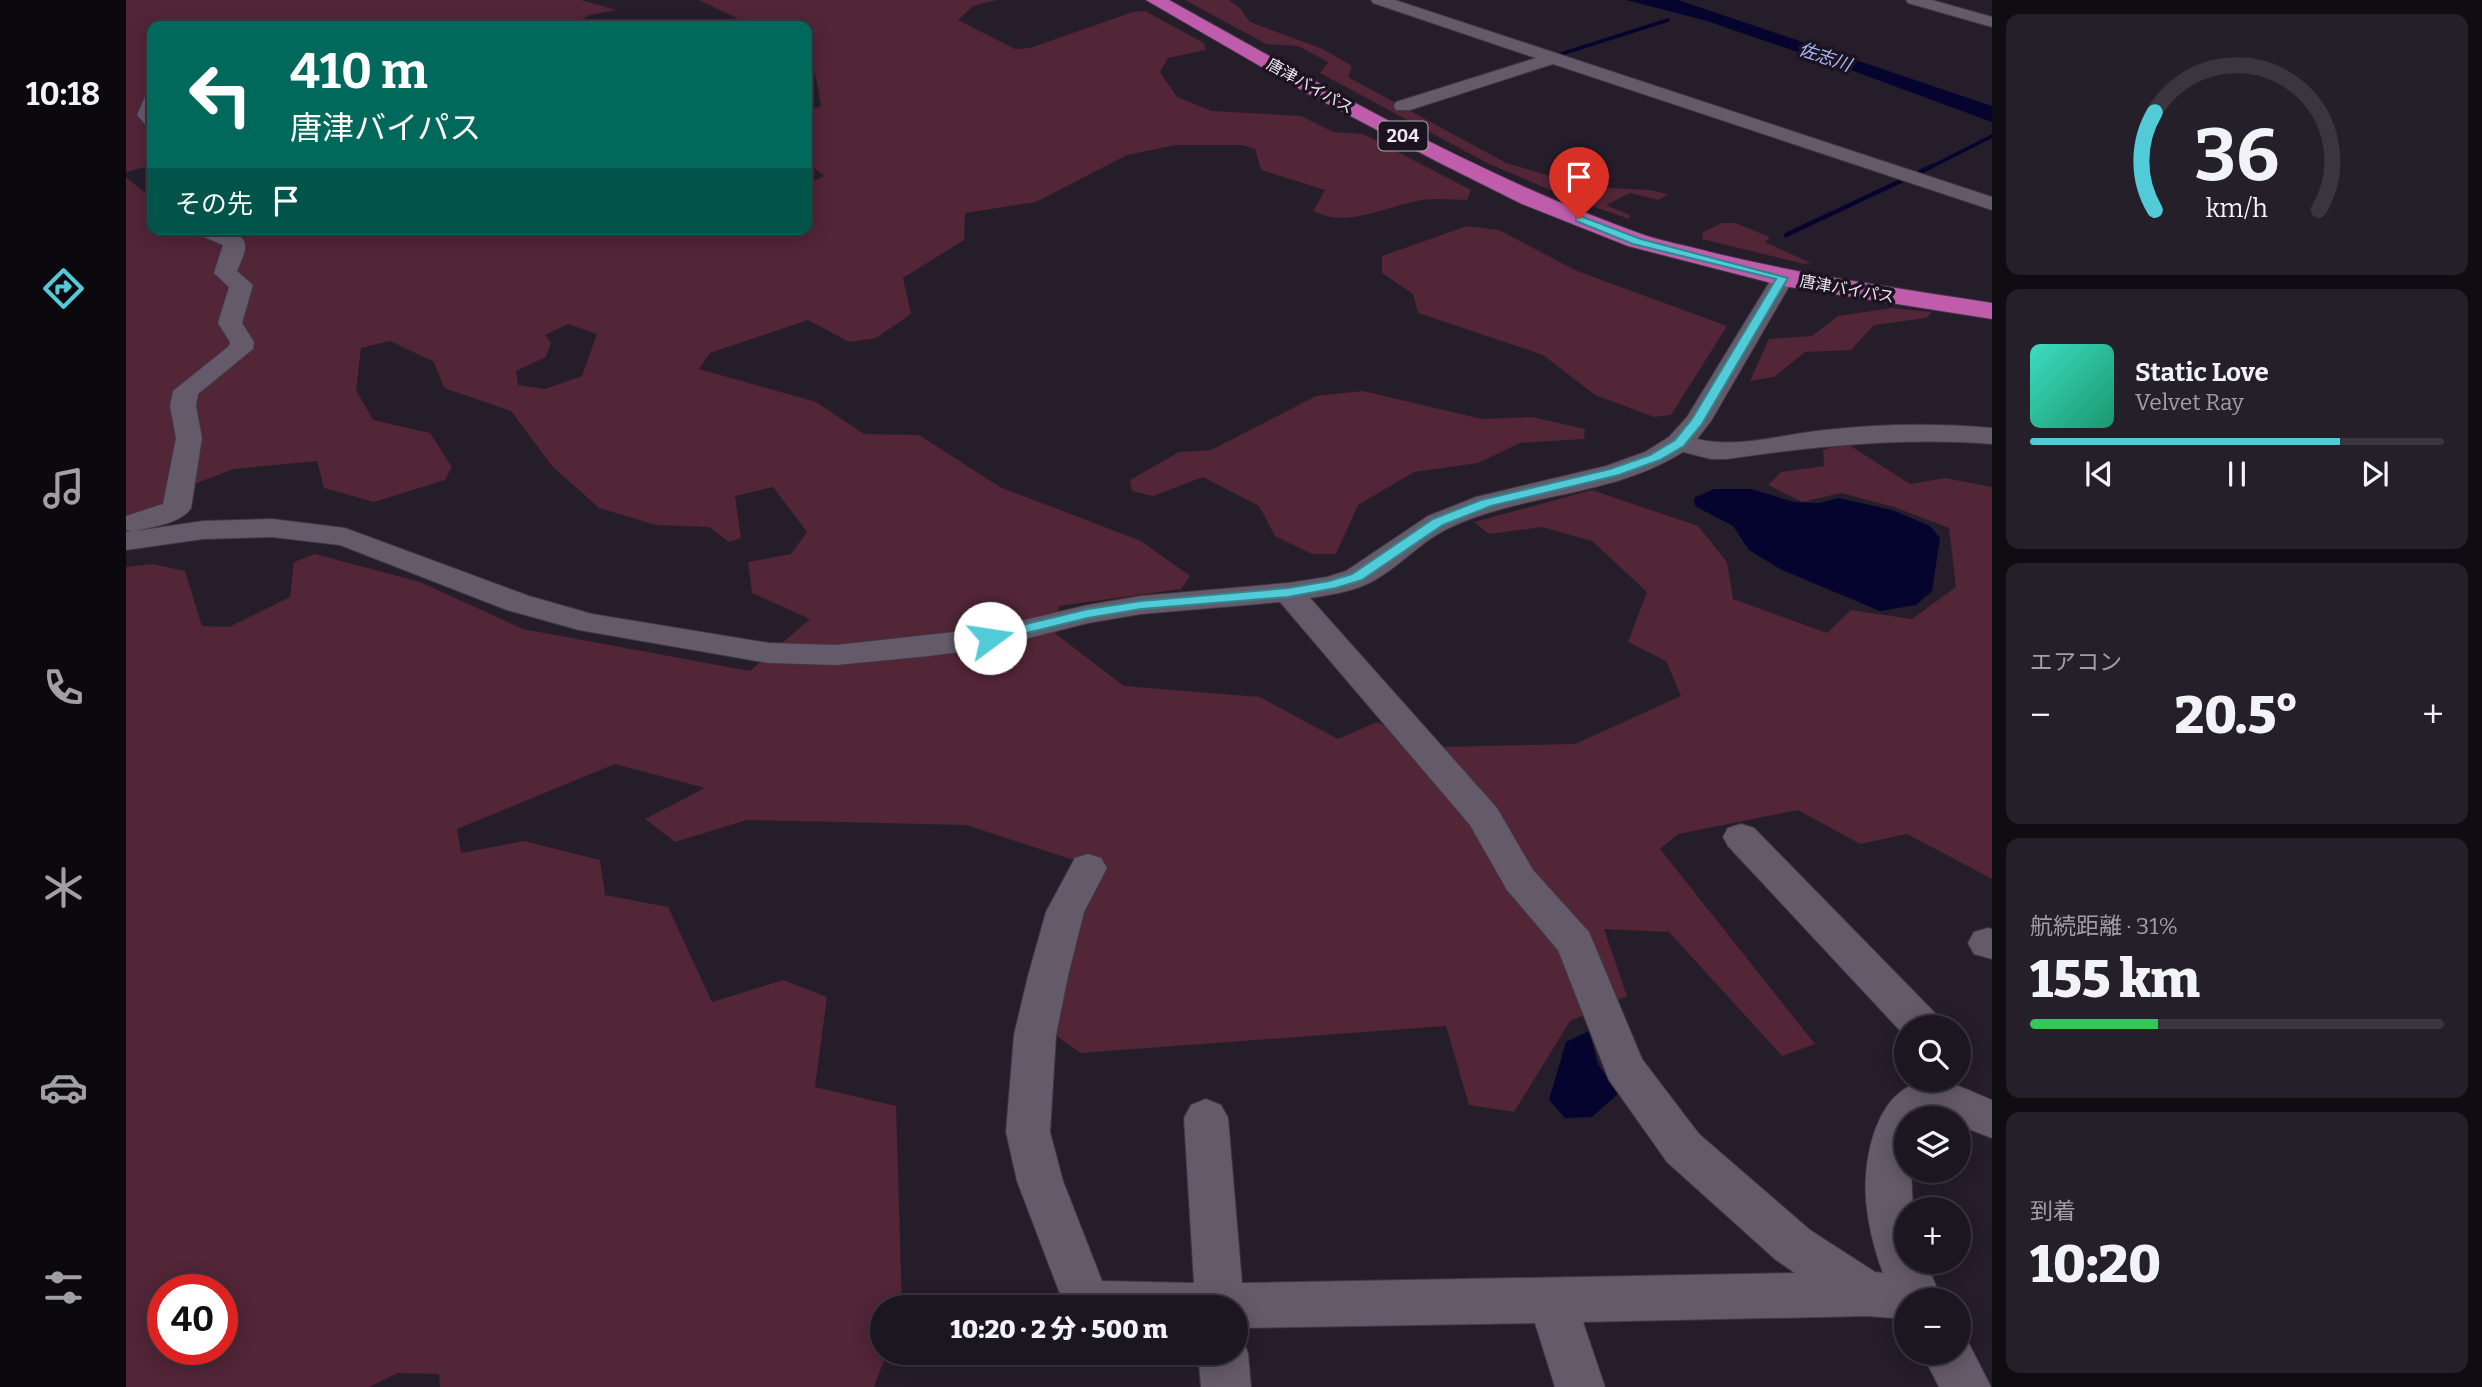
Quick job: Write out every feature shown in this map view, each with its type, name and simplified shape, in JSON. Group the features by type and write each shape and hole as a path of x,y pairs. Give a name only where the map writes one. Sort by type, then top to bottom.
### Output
{"highway":[{"name":"唐津バイパス","path":"1155,0 1312,88 1492,180 1579,219 1637,241 1783,278 1992,311"},
{"name":"唐津バイパス","path":"1173,0 1500,177 1662,247"}],"street":[{"path":"1380,0 1992,204"},
{"path":"1914,0 1992,22"},
{"path":"1403,106 1553,58"},
{"path":"126,524 164,515 177,508 189,438 183,406 186,391 242,349 242,342 230,323 241,285 225,273 234,247 233,241 218,235"},
{"path":"126,541 203,530 272,528 345,537 518,603 590,622 769,653 836,655 929,646 990,638 1101,611 1213,592 1288,592 1331,585 1357,577 1438,522 1486,503 1615,472 1655,458 1679,443 1698,421 1783,278"},
{"path":"1679,443 1719,451 1881,433 1963,433 1992,436"},
{"path":"1288,592 1483,817 1520,880 1575,943 1624,1068 1683,1149 1793,1245 1867,1294"},
{"path":"1741,838 1911,1015"},
{"path":"1084,1295 1040,1181 1028,1132 1035,1035 1065,912 1088,868"},
{"path":"1913,1288 1890,1204 1889,1167 1900,1124 1910,1108 1928,1092"},
{"path":"1937,1092 1992,1119"},
{"path":"1206,1118 1219,1295"},
{"path":"1248,1320 1552,1301 1867,1294 1894,1297"},
{"path":"1552,1301 1580,1387"},
{"path":"1224,1365 1226,1387"},
{"path":"1954,1365 1966,1387"}],"shaded area":[{"path":"126,0 581,0 616,10 590,15 579,21 147,21 147,166 126,172"},
{"path":"699,0 997,0 973,6 958,20 1015,49 1030,48 1133,12 1145,11 1204,43 1206,50 1168,58 1160,72 1177,97 1212,111 1301,116 1333,132 1363,134 1471,190 1467,200 1422,200 1340,218 1313,211 1325,190 1261,170 1255,149 1241,145 1176,145 1127,155 1036,202 965,213 964,240 903,278 911,314 876,338 849,342 808,320 710,353 699,369 816,402 864,434 919,435 1000,487 1141,541 1190,576 1181,589 1059,606 1056,634 1124,686 1260,697 1338,739 1377,722 1438,747 1575,744 1681,696 1666,661 1628,642 1647,592 1592,541 1542,527 1489,534 1474,522 1592,490 1698,526 1727,562 1733,599 1827,633 1851,610 1912,619 1956,587 1949,528 1894,507 1841,493 1802,502 1768,485 1781,472 1824,466 1823,450 1846,443 1910,484 1945,478 1992,487 1992,879 1907,834 1860,844 1798,810 1678,834 1660,849 1815,1044 1782,1056 1669,932 1604,929 1627,996 1570,1021 1514,1112 1469,1105 1446,1026 1081,1053 1046,1029 1083,863 966,825 747,820 675,842 645,819 705,788 615,764 457,829 461,853 524,841 600,860 605,895 668,907 712,1002 783,980 827,997 815,1087 896,1106 902,1295 870,1295 870,1365 882,1365 874,1387 440,1387 439,1374 398,1373 369,1387 126,1387 126,567 152,564 185,571 202,626 229,627 290,597 294,562 315,554 420,582 523,629 750,671 810,619 752,593 748,562 791,554 807,532 773,487 735,496 741,538 729,542 709,527 656,525 599,508 552,466 511,411 444,388 434,362 390,341 361,348 356,390 373,420 430,433 452,467 445,480 374,502 324,488 317,461 234,469 170,493 160,518 126,526 126,177 144,192 147,191 147,235 812,235 812,182 824,176 812,166 812,109 821,106 815,73 812,71 812,21 743,21","holes":["568,324 597,334 582,376 545,389 518,385 516,371 546,357 551,343 545,335"]},
{"path":"1185,0 1229,0 1240,8 1250,22 1323,49 1352,66 1348,77 1506,163 1589,187 1649,190 1668,194 1659,200 1630,193 1606,205 1630,215 1629,219 1572,199 1487,163 1320,73 1328,62 1298,46 1266,44"},
{"path":"1722,223 1735,223 1770,237 1765,242 1811,263 1804,264 1702,239 1703,232"},
{"path":"1467,226 1499,230 1577,271 1727,326 1671,415 1654,417 1595,395 1543,355 1418,313 1413,294 1382,273 1382,256"},
{"path":"1892,308 1932,312 1926,318 1874,325 1851,350 1805,352 1774,377 1750,381 1769,339 1812,336 1838,316"},
{"path":"1363,391 1482,419 1532,417 1585,429 1584,439 1520,443 1478,463 1414,472 1358,505 1336,554 1312,554 1275,536 1259,506 1203,477 1153,496 1132,491 1130,480 1179,452 1211,450 1316,396"}],"water":[{"name":"佐志川","path":"1627,0 1678,0 1992,106 1992,122 1707,21"},
{"path":"1714,489 1751,489 1794,502 1819,503 1839,498 1892,510 1930,526 1940,538 1932,591 1916,605 1880,611 1780,569 1749,550 1733,526 1695,506 1694,498"},
{"path":"1589,1031 1598,1064 1618,1094 1592,1117 1565,1118 1549,1100 1566,1042"}],"waterway":[{"path":"1555,56 1668,20"},
{"path":"1929,168 1992,136"},
{"path":"1918,173 1932,166"},
{"path":"1786,235 1905,179"}],"route":[{"path":"990,638 1088,614 1141,605 1288,592 1331,585 1357,577 1380,564 1438,522 1486,503 1615,472 1655,458 1679,443 1698,421 1783,278 1637,241 1579,219"}]}
